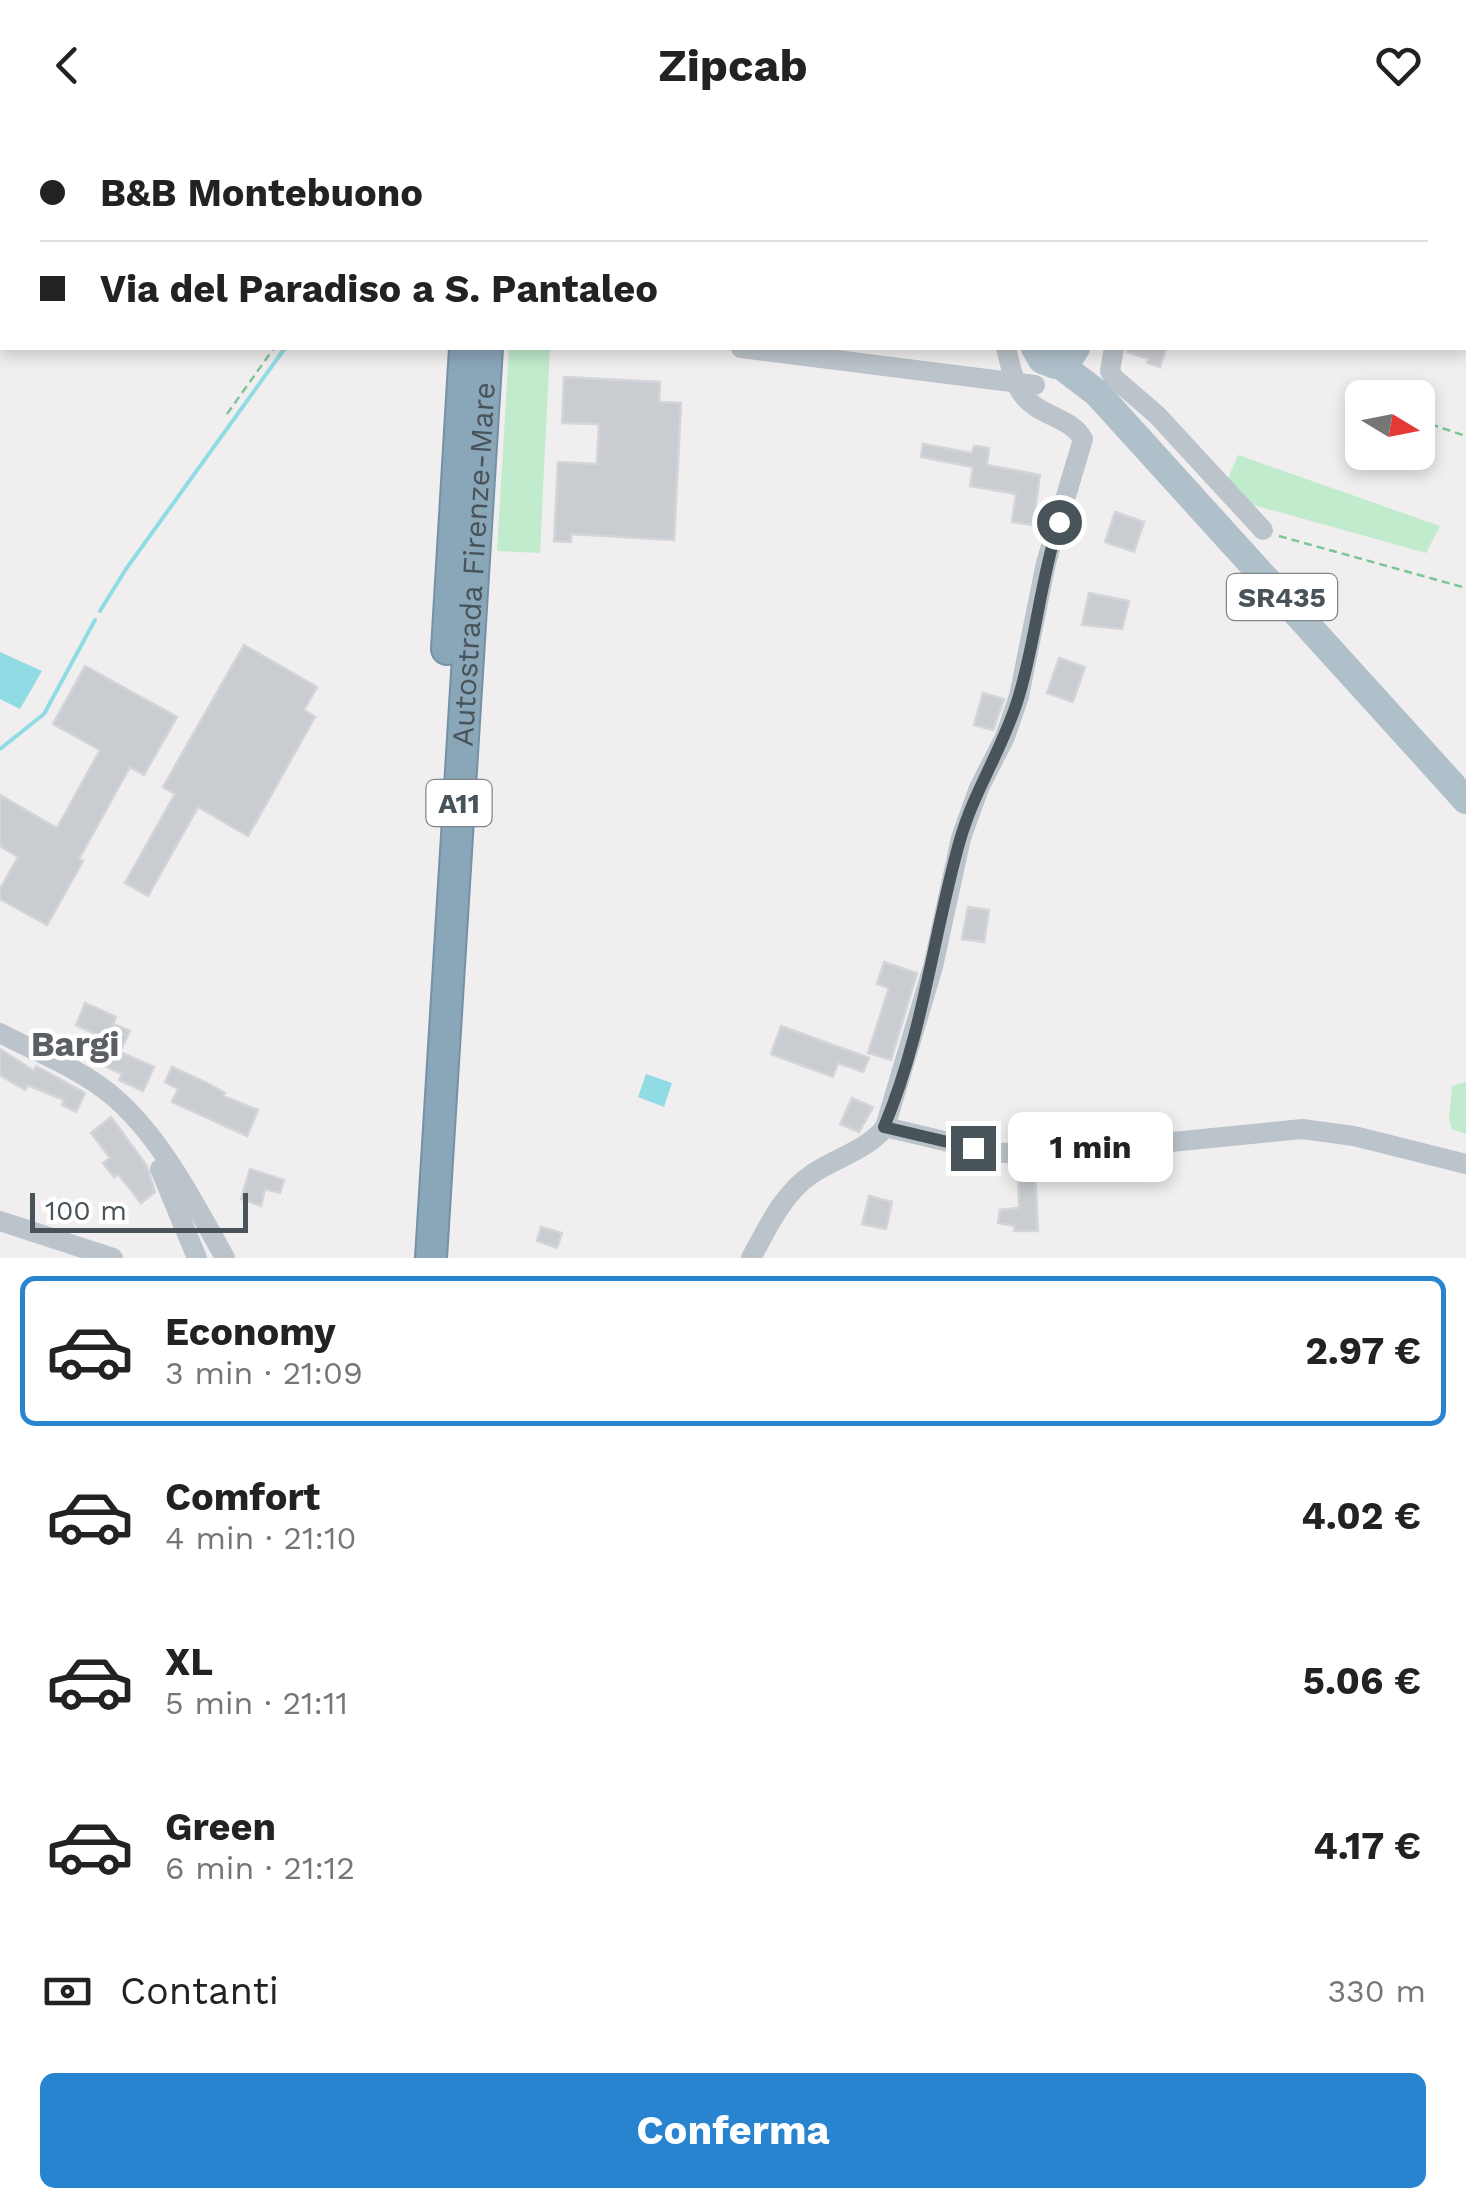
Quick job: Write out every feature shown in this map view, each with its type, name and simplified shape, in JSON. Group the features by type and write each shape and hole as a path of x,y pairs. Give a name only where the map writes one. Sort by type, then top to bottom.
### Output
{"highway":[{"name":"Autostrada Firenze-Mare","path":"410,1258 465,350"},
{"name":"Autostrada Firenze-Mare","path":"431,1258 487,350"}],"main road":[{"name":"SR435","path":"1039,360 1097,393 1466,800"}],"street":[{"path":"751,1258 777,1213 802,1181 872,1140 884,1127 933,968 961,838 1019,696 1046,564 1083,445 1078,430 1036,407 1039,360 790,350"},
{"path":"1114,350 1112,375 1157,415 1264,530"},
{"path":"0,1032 105,1090 124,1107 150,1139 225,1258"},
{"path":"884,1127 991,1152 1042,1155 1270,1130 1318,1130 1466,1164"},
{"path":"150,1139 197,1258"},
{"path":"0,1221 113,1258"}],"path":[{"path":"227,414 273,350"},
{"path":"1435,426 1466,436"},
{"path":"1264,530 1466,588"}],"green space":[{"path":"509,350 550,350 540,553 497,551"},
{"path":"1238,455 1440,526 1426,553 1239,501 1226,483"},
{"path":"1466,1082 1466,1134 1452,1129 1449,1119 1452,1086"}],"water":[{"path":"0,652 42,671 20,709 0,699"},
{"path":"646,1074 672,1083 664,1107 638,1097"}],"building":[{"path":"1127,350 1165,350 1160,367"},
{"path":"564,377 660,382 659,402 681,403 674,540 571,534 571,542 554,541 558,462 597,464 599,424 562,423"},
{"path":"923,444 972,453 974,446 989,448 987,465 1040,475 1033,525 1012,522 1016,494 970,486 973,467 921,457"},
{"path":"1115,512 1144,522 1134,552 1105,542"},
{"path":"1089,593 1129,601 1122,629 1082,625"},
{"path":"244,645 317,687 304,710 315,717 248,836 198,807 148,896 125,883 175,794 163,787"},
{"path":"1059,658 1085,667 1073,702 1047,693"},
{"path":"85,666 177,717 144,775 130,767 47,925 0,899 0,889 18,857 0,846 0,795 57,828 100,750 53,724"},
{"path":"983,693 1004,699 993,730 974,725"},
{"path":"968,907 989,910 984,942 962,939"},
{"path":"884,962 917,973 891,1060 868,1053 889,988 877,984"},
{"path":"85,1003 116,1017 113,1024 130,1031 120,1052 154,1067 143,1091 119,1080 122,1074 91,1060 102,1037 76,1025"},
{"path":"781,1026 869,1058 863,1072 838,1063 833,1077 771,1054"},
{"path":"0,1049 34,1071 36,1066 85,1093 76,1112 62,1105 64,1100 28,1085 25,1090 0,1075"},
{"path":"172,1067 225,1093 223,1096 258,1110 247,1136 172,1102 178,1089 165,1082"},
{"path":"852,1098 873,1107 859,1132 840,1124"},
{"path":"111,1117 147,1166 155,1192 141,1203 118,1174 114,1177 103,1163 110,1158 91,1133"},
{"path":"1018,1167 1035,1168 1038,1231 1014,1231 1015,1226 998,1223 1000,1210 1019,1208"},
{"path":"250,1169 284,1180 280,1193 265,1189 261,1206 241,1199"},
{"path":"869,1196 892,1202 886,1229 862,1224"},
{"path":"541,1227 562,1233 557,1248 537,1241"}],"waterway":[{"path":"100,611 284,350"},
{"path":"0,749 44,714 95,620"}],"district":[{"name":"Bargi","path":"75,1044"}],"route":[{"path":"973,1148 884,1127 933,968 961,838 1019,696 1046,564 1059,522"}]}
